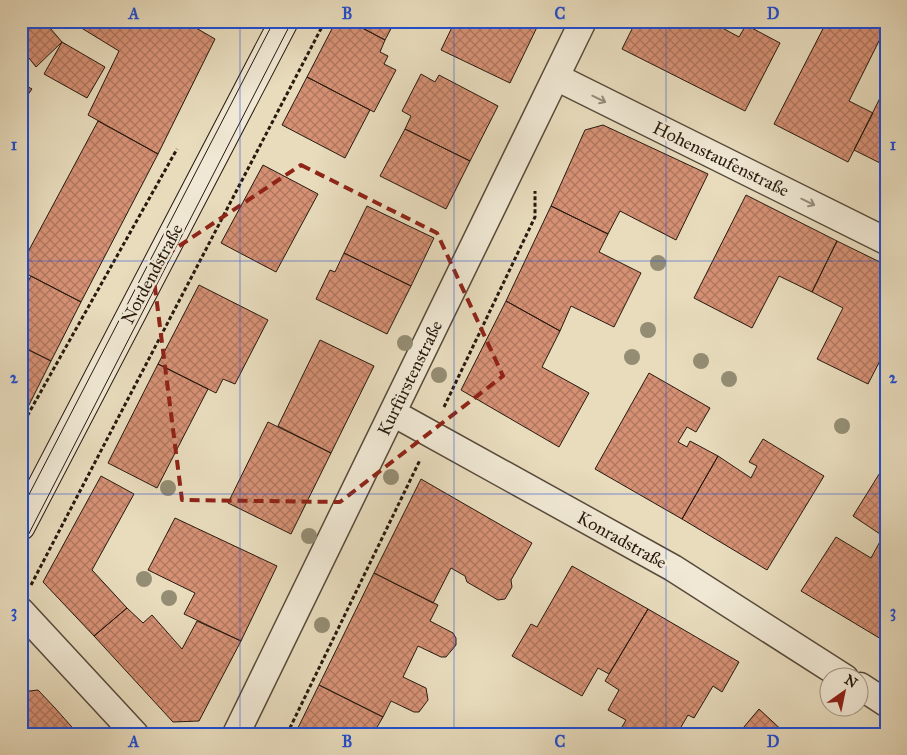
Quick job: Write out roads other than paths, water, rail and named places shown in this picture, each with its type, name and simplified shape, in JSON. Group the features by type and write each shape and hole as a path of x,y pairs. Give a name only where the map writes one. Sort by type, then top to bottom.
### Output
{"main road":[{"name":"Nordendstraße","path":"21,526 284,21"}],"street":[{"name":"Kurfürstenstraße","path":"236,734 583,21"},
{"name":"Hohenstaufenstraße","path":"556,77 886,241"},
{"name":"Konradstraße","path":"393,413 673,568 830,668"},
{"path":"25,601 135,734"},
{"path":"870,693 886,703"}],"tram line":[{"path":"21,510 274,21"},
{"path":"21,549 292,21"}]}
